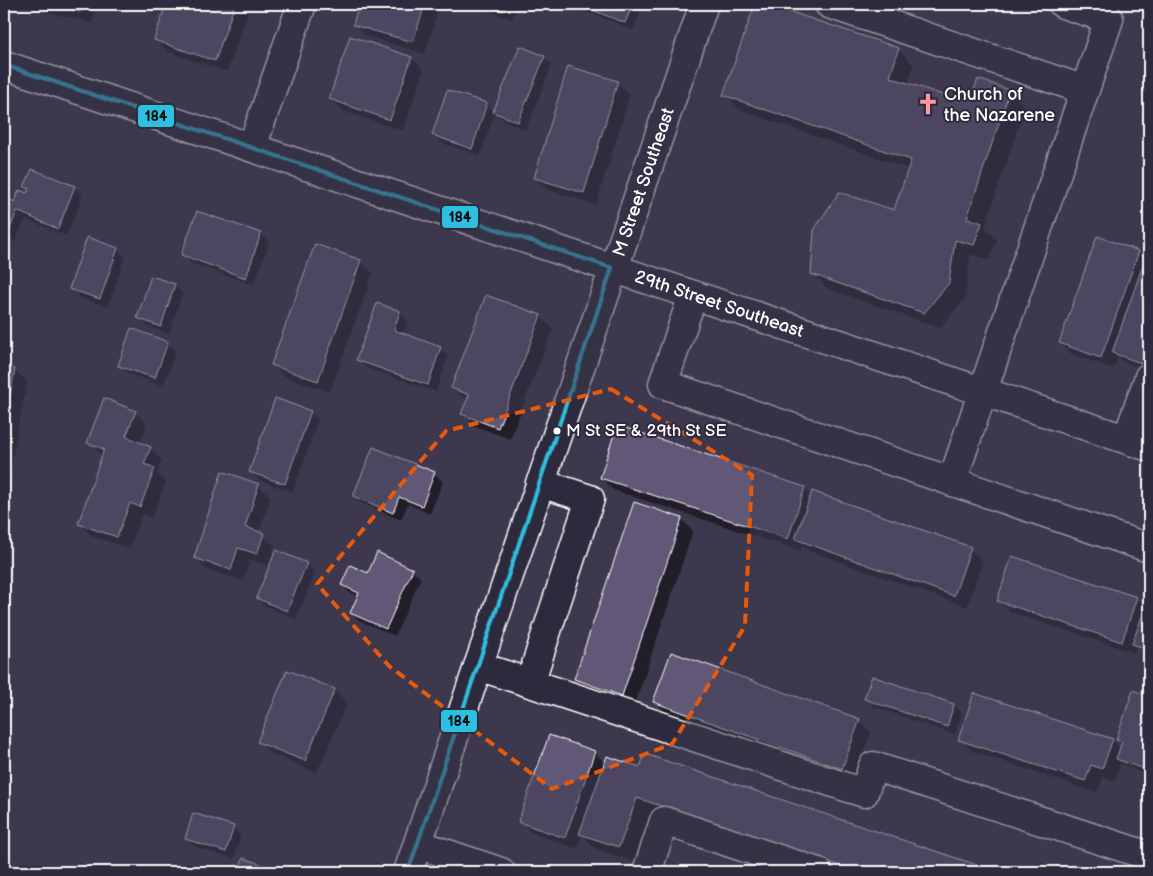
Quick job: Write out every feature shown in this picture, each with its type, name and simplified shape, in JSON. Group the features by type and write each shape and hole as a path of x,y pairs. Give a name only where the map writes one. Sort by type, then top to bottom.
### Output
{"street":[{"path":"252,147 302,4"},
{"name":"M Street Southeast","path":"408,872 612,268 704,4"},
{"path":"829,4 1085,90"},
{"path":"952,482 1109,19 1063,4"},
{"name":"29th Street Southeast","path":"4,65 1138,443"},
{"path":"693,295 663,384 1149,548"},
{"path":"1138,443 1149,376"},
{"path":"530,683 590,499 540,482"},
{"path":"478,666 864,793 873,766 1149,856"},
{"path":"647,872 664,821 818,872"},
{"path":"418,844 467,867 501,872"}],"highlighted area":[{"path":"611,389 752,475 745,626 672,744 552,789 389,666 317,584 446,431"}],"building":[{"path":"48,4 82,4 80,12"},
{"path":"166,4 235,4 215,61 154,40"},
{"path":"359,4 425,4 413,42 353,25"},
{"path":"481,4 506,4 503,11"},
{"path":"577,4 633,4 625,23"},
{"path":"755,4 767,4 899,48 890,77 955,99 958,94 971,98 978,79 1010,90 967,218 982,223 974,245 955,240 949,283 924,313 811,274 814,230 839,192 894,210 911,160 723,95"},
{"path":"350,36 412,57 390,120 329,99"},
{"path":"520,46 545,56 518,122 493,112"},
{"path":"568,66 618,81 584,193 534,178"},
{"path":"447,90 487,103 472,149 432,135"},
{"path":"32,169 75,186 58,229 17,211 8,234 4,232 4,197 15,202 19,190 27,193 29,189 24,187"},
{"path":"197,211 261,233 246,278 181,255"},
{"path":"1097,236 1139,251 1101,358 1059,343"},
{"path":"87,237 118,248 100,299 69,289"},
{"path":"315,244 361,260 318,381 271,365"},
{"path":"1144,262 1149,264 1149,339 1141,363 1112,353"},
{"path":"151,276 175,284 161,327 137,318"},
{"path":"486,295 541,315 498,428 461,414 469,395 451,388"},
{"path":"377,303 400,311 394,330 441,347 428,385 356,360"},
{"path":"131,328 168,342 155,378 118,366"},
{"path":"4,366 15,369 4,427"},
{"path":"104,398 136,411 126,436 151,447 144,464 155,468 140,507 130,503 117,537 78,524 104,449 87,443"},
{"path":"275,398 311,411 285,484 249,472"},
{"path":"617,425 805,487 788,539 600,478"},
{"path":"373,447 435,472 422,506 399,497 393,513 353,496"},
{"path":"222,471 259,484 245,527 264,533 257,554 238,548 231,570 194,558"},
{"path":"812,491 971,547 954,596 795,539"},
{"path":"634,502 682,518 622,696 574,679"},
{"path":"276,550 307,563 287,611 256,598"},
{"path":"377,552 413,569 386,629 350,613 359,593 341,585 350,565 368,573"},
{"path":"1012,556 1137,597 1122,642 997,601"},
{"path":"1145,608 1149,609 1149,650 1132,644"},
{"path":"671,652 860,719 842,769 653,702"},
{"path":"287,670 335,689 305,761 257,742"},
{"path":"872,676 954,704 947,727 864,699"},
{"path":"1133,690 1149,696 1149,771 1116,759 1122,742 1116,740"},
{"path":"974,693 1113,739 1102,769 1091,765 1085,781 958,740"},
{"path":"549,735 595,751 565,838 518,822"},
{"path":"645,754 998,872 858,872 637,798 619,847 579,834 607,756 640,767"},
{"path":"193,813 234,826 226,852 185,839"},
{"path":"243,858 283,872 238,872"}],"transit line":[{"name":"184","path":"4,65 612,268"},
{"name":"184","path":"408,872 612,268"}],"place":[{"name":"Church of the Nazarene","path":"928,104"},
{"name":"M St SE & 29th St SE","path":"557,431"}]}
